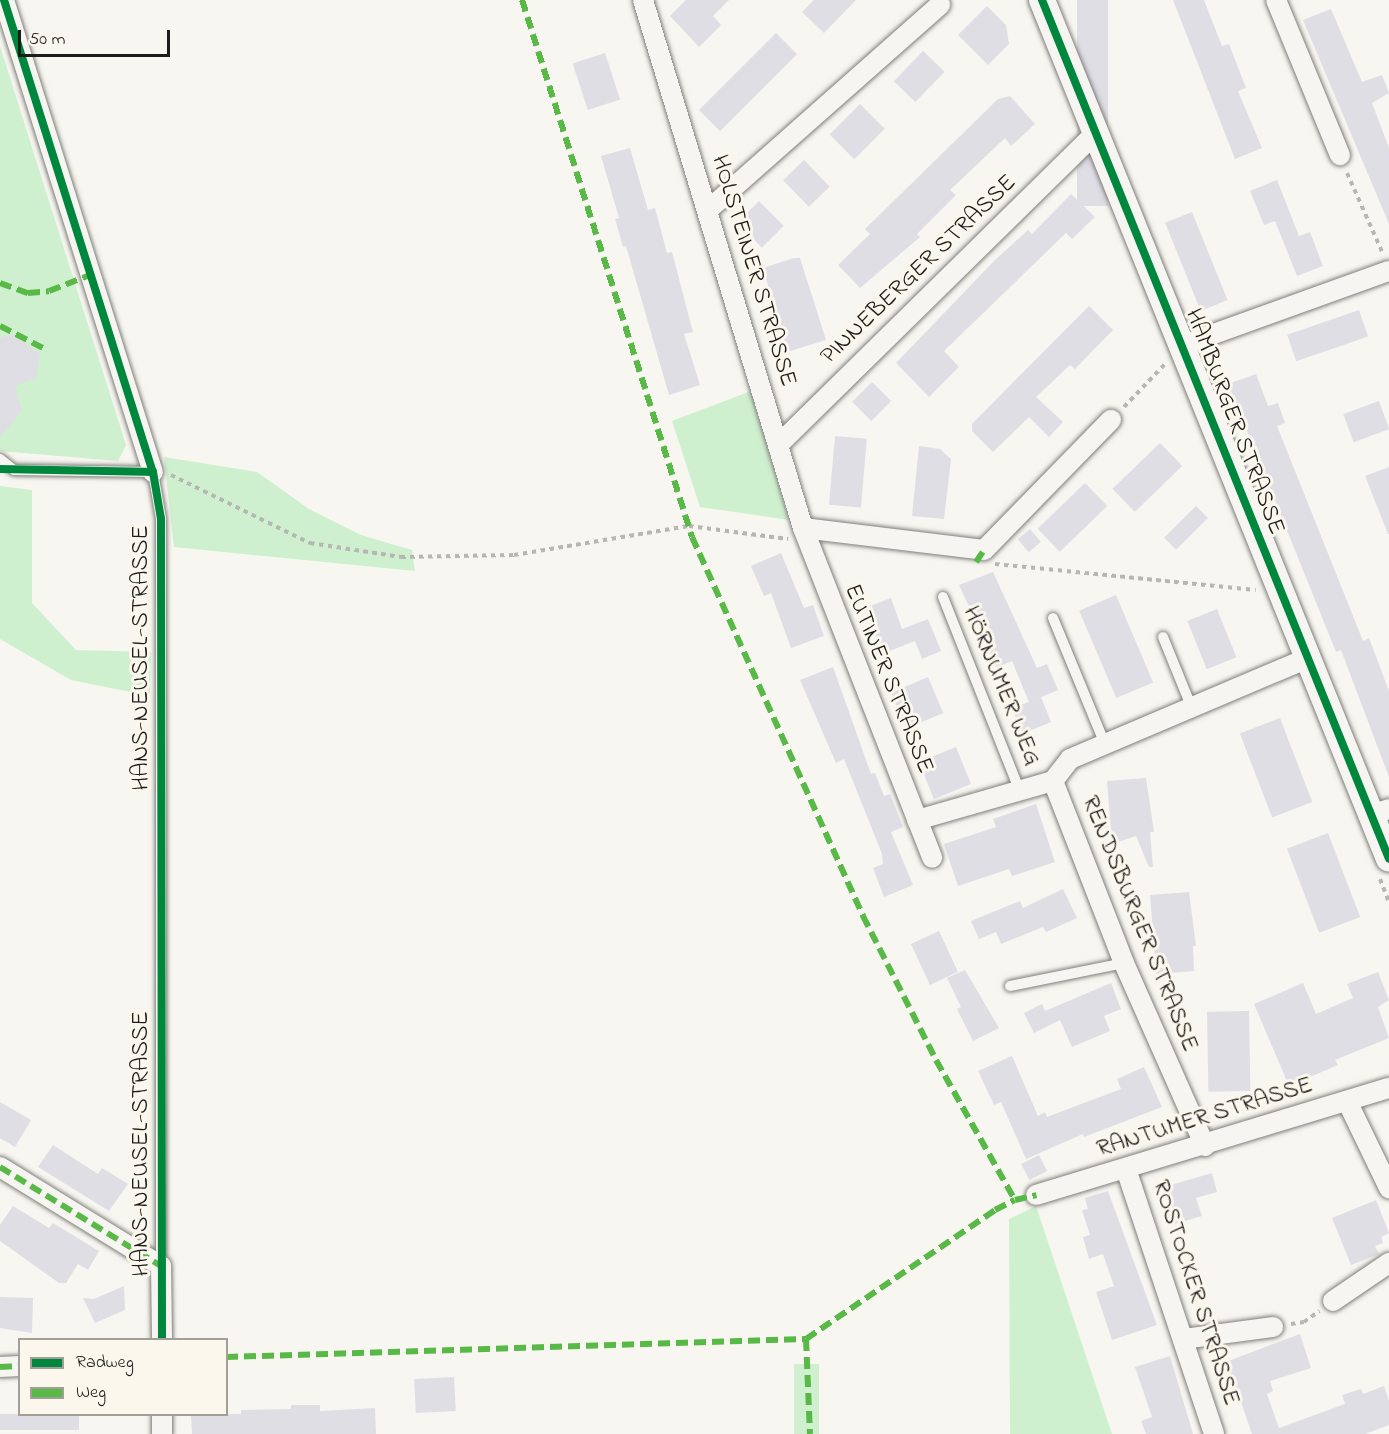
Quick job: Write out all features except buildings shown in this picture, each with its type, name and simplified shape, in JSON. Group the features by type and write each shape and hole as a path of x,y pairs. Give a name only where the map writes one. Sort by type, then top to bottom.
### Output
{"street":[{"name":"HANS-NEUSEL-STRASSE","path":"4,0 153,472"},
{"name":"HOLSTEINER STRASSE","path":"644,0 808,542"},
{"name":"HAMBURGER STRASSE","path":"1041,0 1183,345 1203,407 1306,659 1380,812 1389,859"},
{"path":"1276,0 1340,155"},
{"path":"708,210 939,4"},
{"name":"PINNEBERGER STRASSE","path":"779,444 1096,133"},
{"path":"1183,345 1387,264"},
{"path":"808,542 984,550 1111,420"},
{"name":"EUTINER STRASSE","path":"808,542 932,858"},
{"name":"RENDSBURGER STRASSE","path":"1205,1146 1124,963 1053,781 1070,759 1306,659"},
{"path":"917,820 1053,781"},
{"name":"RANTUMER STRASSE","path":"1036,1195 1205,1146 1389,1088"},
{"path":"1347,1101 1389,1188"},
{"path":"0,1167 161,1266"},
{"name":"ROSTOCKER STRASSE","path":"1126,1169 1214,1434"},
{"path":"1333,1301 1389,1263"},
{"name":"HANS-NEUSEL-STRASSE","path":"161,1266 162,1338"},
{"path":"1183,1339 1272,1327"},
{"path":"0,1367 18,1366"},
{"path":"162,1416 162,1434"}],"lane":[{"path":"0,459 14,470 153,472"},
{"name":"HANS-NEUSEL-STRASSE","path":"153,472 161,531 161,1266"},
{"name":"HÖRNUMER WEG","path":"942,597 1020,791"},
{"path":"1053,618 1105,744"},
{"path":"1162,637 1191,706"},
{"path":"1010,986 1124,963"}],"path":[{"path":"1340,155 1387,264"},
{"path":"1111,420 1183,345"},
{"path":"153,472 168,474 310,543 401,557 514,555 689,526 808,542"},
{"path":"987,563 1280,592"},
{"path":"1272,1327 1304,1322 1333,1301"}],"green space":[{"path":"0,46 126,445 118,461 0,451"},
{"path":"751,391 789,520 700,507 672,421"},
{"path":"164,457 257,472 309,509 361,535 412,550 415,571 174,547"},
{"path":"0,486 32,490 32,603 76,650 151,652 150,696 71,680 0,639"},
{"path":"1036,1206 1112,1434 1010,1434 1009,1219"},
{"path":"794,1364 819,1364 819,1434 794,1434"}],"marked path":[{"path":"522,0 692,537 863,916 936,1060 1015,1200"},
{"path":"0,283 28,293 49,291 90,275"},
{"path":"0,326 43,348"},
{"path":"976,562 984,550"},
{"path":"0,1167 161,1266"},
{"path":"228,1357 806,1339 995,1210 1015,1200 1036,1195"},
{"path":"806,1339 810,1434"},
{"path":"0,1367 18,1366"}],"cycle path":[{"path":"4,0 153,472 161,519 162,1338"},
{"path":"1042,0 1389,859"},
{"path":"0,469 153,472"}]}
